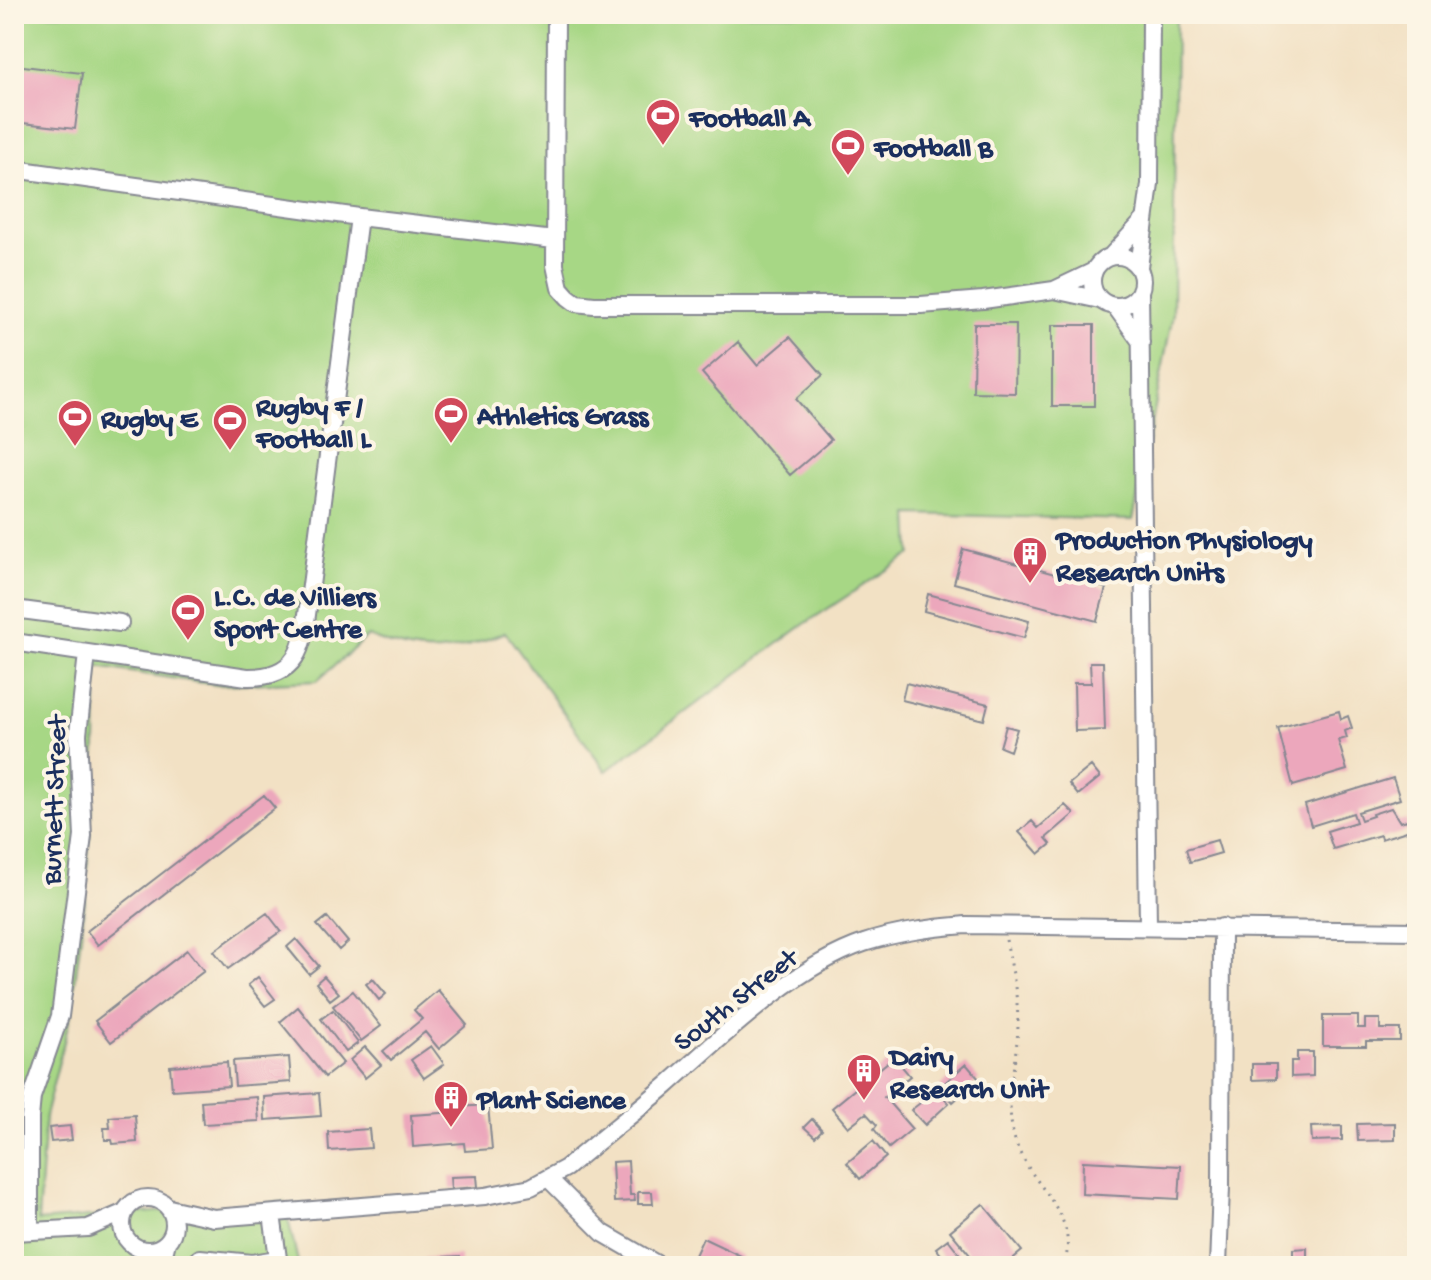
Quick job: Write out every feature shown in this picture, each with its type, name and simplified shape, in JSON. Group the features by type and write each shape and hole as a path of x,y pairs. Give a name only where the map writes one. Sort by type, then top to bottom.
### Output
{"street":[{"path":"556,14 554,240 560,288 576,303 921,305 1054,290 1108,303 1130,302 1140,290"},
{"path":"1148,925 1142,283 1139,267 1150,184 1151,14"},
{"path":"14,169 359,217 554,240"},
{"path":"14,642 247,677 270,676 281,672 294,661 303,637 310,593 359,217"},
{"path":"1142,343 1092,286 1098,264 1111,256 1144,220"},
{"path":"1111,256 1127,257 1139,267"},
{"path":"1054,290 1094,271"},
{"path":"14,609 120,623"},
{"name":"Burnett Street","path":"22,1231 32,1097 60,1016 83,836 78,734 87,654"},
{"name":"South Street","path":"169,1208 214,1218 272,1214 485,1196 516,1191 549,1179 790,982 862,944 896,934 928,928 1002,925 1417,931"},
{"path":"1218,1266 1222,927"},
{"path":"549,1179 603,1233 660,1266"},
{"path":"22,1231 88,1228 125,1212 135,1201 157,1199 169,1208 174,1219 161,1266"},
{"path":"125,1212 122,1226 146,1266"},
{"path":"200,1258 278,1263 272,1214"},
{"name":"South Street","path":"170,1237 214,1218"},
{"path":"88,1228 154,1249 170,1237"}],"path":[{"path":"1002,925 1017,1011 1010,1106 1013,1128 1023,1157 1065,1224 1069,1242 1064,1266"}],"green space":[{"name":"L.C. de Villiers Sport Centre","path":"14,14 1176,14 1173,314 1133,520 909,514 911,554 803,625 606,771 505,632 468,646 437,651 405,648 368,636 317,681 217,685 97,667 96,746 84,911 71,1014 45,1116 38,1221 284,1202 299,1266 14,1266"}],"building":[{"path":"15,65 82,73 75,129 14,122"},
{"path":"974,324 1016,324 1015,393 973,392"},
{"path":"1052,325 1094,325 1094,406 1052,406"},
{"path":"790,337 823,375 796,399 831,440 790,475 702,373 738,342 757,365"},
{"name":"Production Physiology Research Units","path":"963,549 1106,588 1097,621 954,583"},
{"path":"928,594 1029,621 1024,638 924,611"},
{"path":"1090,662 1103,662 1105,730 1075,731 1074,683 1091,683"},
{"path":"906,683 988,704 984,720 902,700"},
{"path":"1339,711 1341,719 1348,716 1352,728 1345,731 1347,738 1338,740 1347,770 1293,786 1278,728"},
{"path":"1006,726 1017,729 1010,751 1000,747"},
{"path":"1091,766 1100,777 1078,795 1069,784"},
{"path":"1393,778 1400,799 1358,812 1361,820 1391,808 1400,822 1407,820 1410,830 1333,849 1327,831 1356,822 1353,813 1311,826 1305,805"},
{"path":"264,795 275,808 98,945 87,931"},
{"path":"1065,805 1074,814 1046,838 1051,844 1039,854 1019,832 1032,821 1038,828"},
{"path":"1217,840 1221,853 1190,862 1186,849"},
{"path":"267,913 281,931 228,969 214,951"},
{"path":"327,917 348,942 339,950 317,925"},
{"path":"296,939 319,966 309,974 287,947"},
{"path":"187,950 204,971 111,1042 95,1021"},
{"path":"324,976 339,993 330,1000 316,983"},
{"path":"258,977 275,999 265,1006 248,985"},
{"path":"373,979 386,994 379,1000 366,984"},
{"path":"438,990 467,1025 439,1049 425,1032 391,1060 383,1051 422,1019 414,1010"},
{"path":"353,991 381,1026 361,1041 333,1006"},
{"path":"298,1007 343,1063 325,1077 280,1022"},
{"path":"333,1010 358,1043 346,1052 321,1019"},
{"path":"1323,1016 1358,1016 1358,1028 1365,1028 1365,1019 1380,1019 1380,1029 1400,1029 1400,1041 1366,1041 1366,1046 1323,1046"},
{"path":"431,1046 444,1064 424,1078 411,1060"},
{"path":"365,1047 381,1065 365,1078 350,1060"},
{"path":"1297,1052 1313,1052 1313,1076 1291,1077 1291,1061 1297,1061"},
{"path":"289,1057 291,1082 235,1086 233,1061"},
{"name":"Dairy Research Unit","path":"894,1057 910,1076 884,1097 912,1129 889,1148 874,1129 877,1125 866,1113 848,1127 832,1108"},
{"path":"227,1062 229,1086 172,1090 170,1066"},
{"path":"966,1064 979,1079 953,1102 940,1087"},
{"path":"1252,1064 1276,1064 1276,1079 1252,1080"},
{"path":"937,1090 949,1103 925,1125 911,1110"},
{"path":"319,1093 321,1116 265,1120 264,1097"},
{"path":"257,1097 259,1121 203,1124 201,1101"},
{"name":"Plant Science","path":"488,1105 492,1149 465,1151 464,1143 413,1147 411,1115 457,1112 457,1107"},
{"path":"135,1115 137,1142 113,1144 112,1140 105,1140 104,1128 110,1128 109,1117"},
{"path":"812,1119 822,1130 815,1137 804,1127"},
{"path":"1395,1123 1395,1140 1358,1141 1357,1124"},
{"path":"70,1126 72,1140 51,1142 49,1128"},
{"path":"1342,1126 1342,1140 1312,1141 1311,1127"},
{"path":"369,1129 371,1148 329,1151 328,1132"},
{"path":"873,1141 886,1157 860,1179 847,1163"},
{"path":"628,1161 630,1195 634,1195 635,1201 614,1202 612,1162"},
{"path":"1083,1161 1181,1166 1179,1199 1082,1194"},
{"path":"477,1176 478,1187 451,1189 450,1177"},
{"path":"638,1192 652,1192 653,1204 638,1204"},
{"path":"983,1204 1022,1251 1004,1266 979,1266 950,1231"},
{"path":"703,1238 741,1256 736,1266 690,1266"},
{"path":"948,1239 969,1266 950,1266 936,1248"},
{"path":"1307,1248 1307,1266 1293,1266 1293,1249"},
{"path":"460,1256 460,1266 423,1266 423,1258"}],"place":[{"name":"Football A","path":"663,147"},
{"name":"Football B","path":"848,177"},
{"name":"Athletics Grass","path":"451,445"},
{"name":"Rugby E","path":"75,448"},
{"name":"Rugby F / Football L","path":"230,452"},
{"name":"Production Physiology Research Units","path":"1030,585"},
{"name":"L.C. de Villiers Sport Centre","path":"188,642"},
{"name":"Dairy Research Unit","path":"864,1102"},
{"name":"Plant Science","path":"451,1129"}]}
